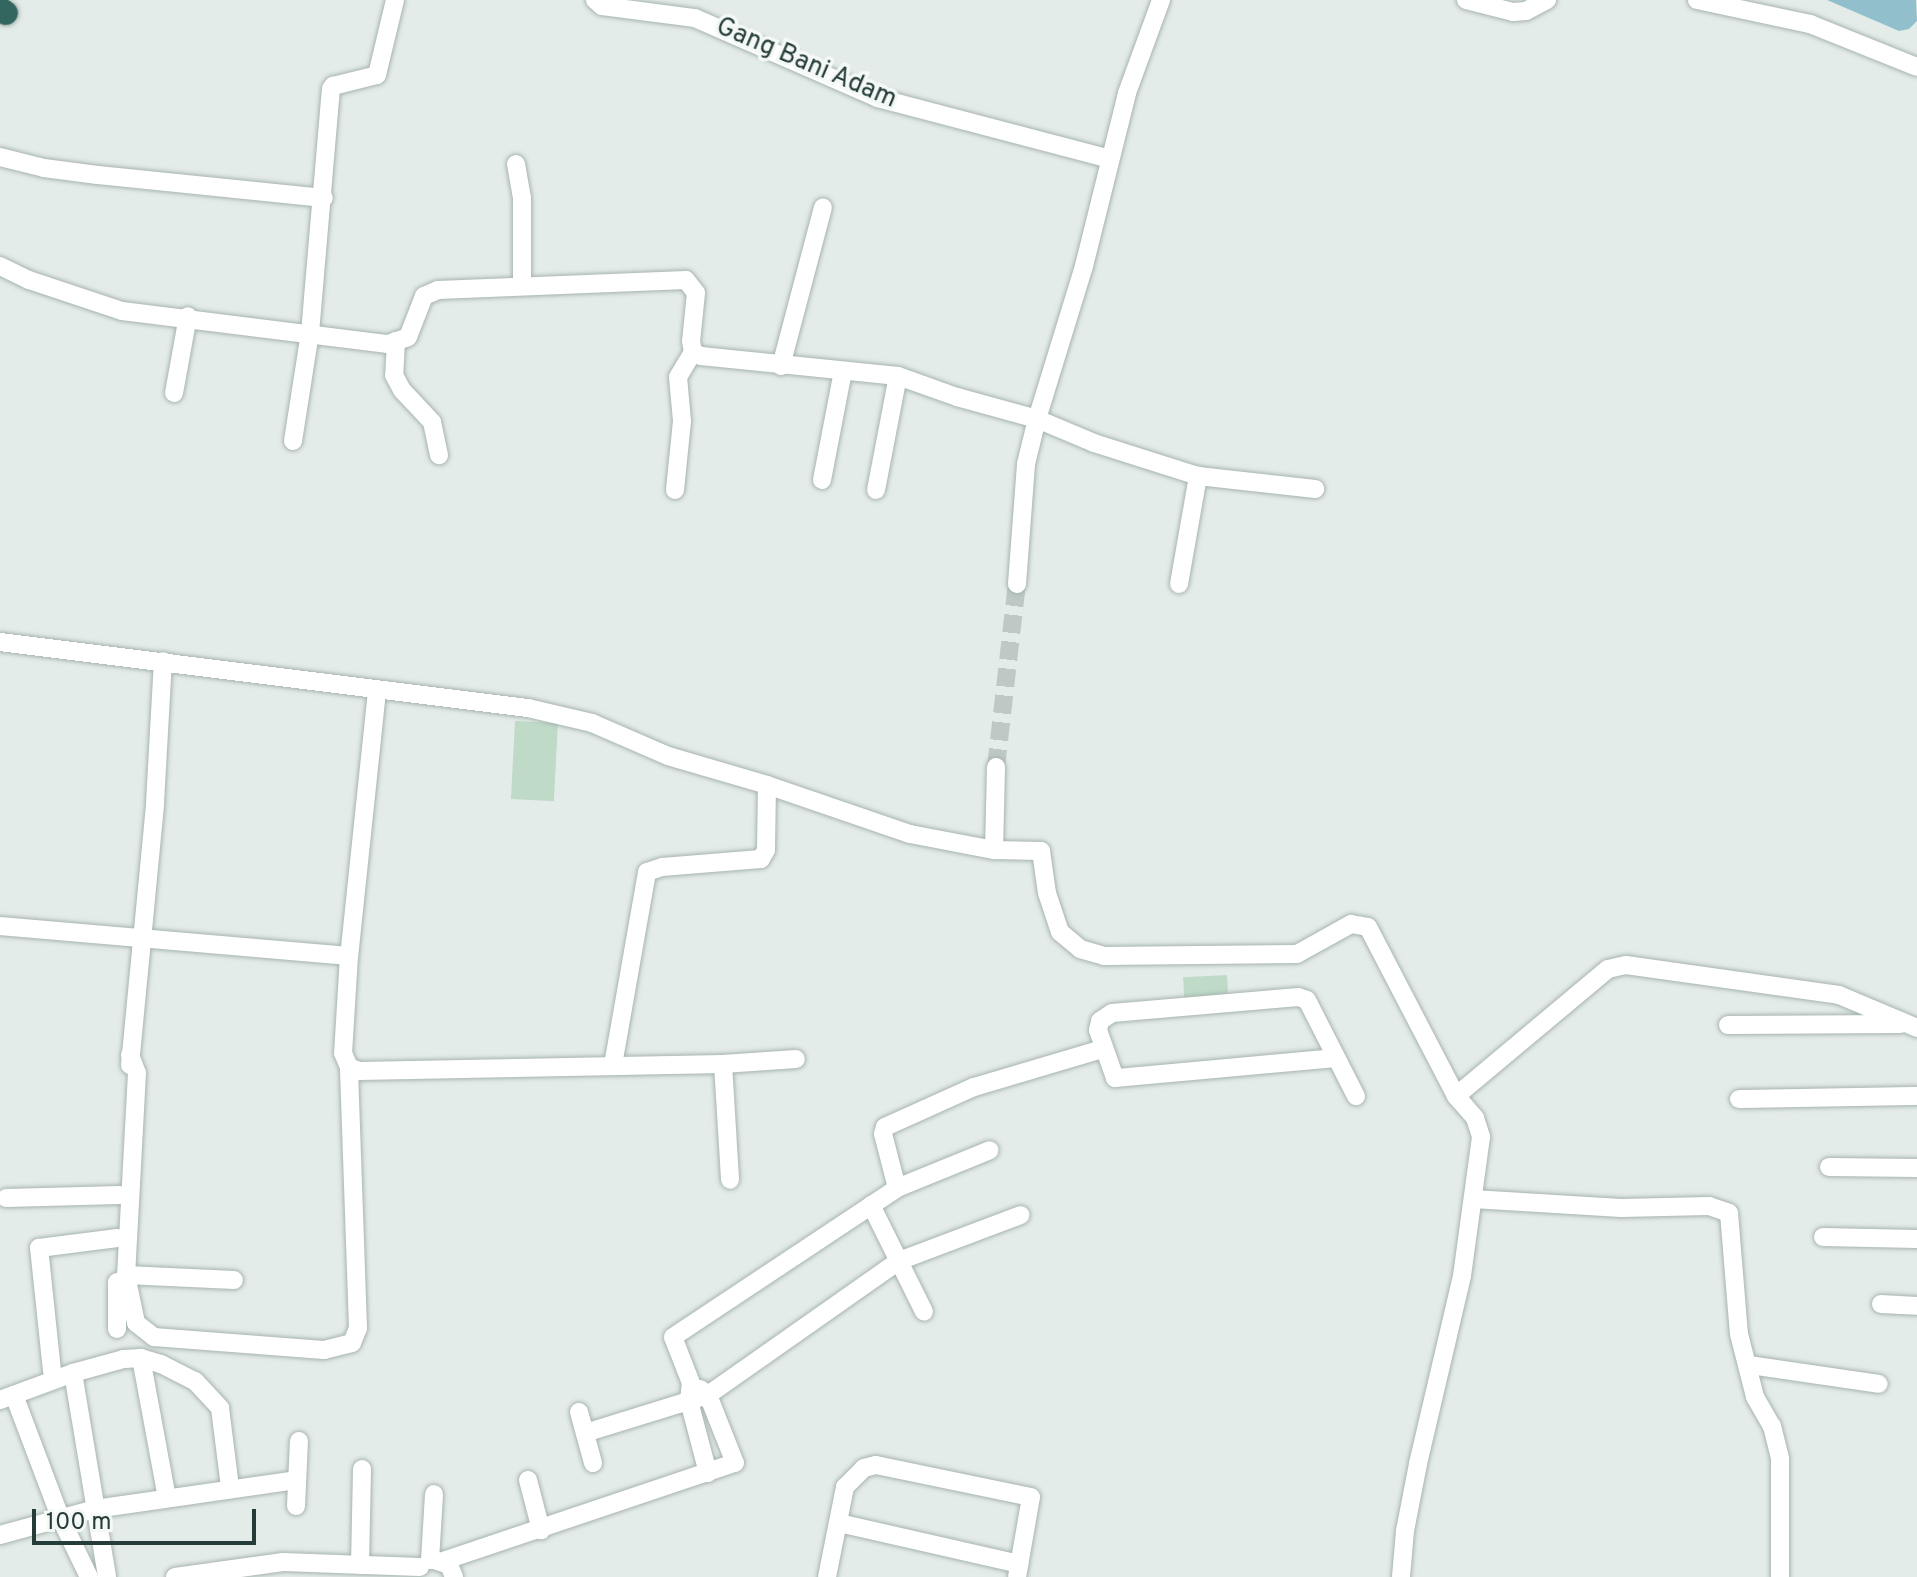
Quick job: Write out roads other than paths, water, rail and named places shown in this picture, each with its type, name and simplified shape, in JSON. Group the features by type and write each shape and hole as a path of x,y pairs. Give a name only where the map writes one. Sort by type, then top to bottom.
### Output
{"street":[{"path":"293,441 310,333 331,89 377,75 395,0"},
{"name":"Gang Bani Adam","path":"595,0 602,6 695,18 878,98 1110,159"},
{"path":"1017,584 1026,464 1037,419 1084,266 1127,93 1161,0"},
{"path":"1466,0 1513,12 1526,11 1547,0"},
{"path":"1697,0 1810,24 1917,67"},
{"path":"0,157 44,168 98,175 324,198"},
{"path":"516,164 522,198 522,284"},
{"path":"781,366 823,207"},
{"path":"0,266 29,280 122,311 188,316 388,344 412,332 424,296 430,291 522,284 686,280 694,286 696,293 691,341 693,352 678,377 682,421 675,490"},
{"path":"174,393 188,316"},
{"path":"396,341 394,375 402,390 432,422 439,455"},
{"path":"693,352 713,359 898,376 957,397 1037,419 1094,443 1198,476 1315,489"},
{"path":"822,480 843,371"},
{"path":"876,490 898,376"},
{"path":"1179,584 1198,476"},
{"path":"0,642 377,691 466,699 592,723 668,756 767,785 910,834 994,850 1041,851 1047,893 1060,932 1080,949 1104,956 1297,954 1351,924 1368,927 1456,1096 1475,1118 1480,1130 1462,1276 1405,1531 1401,1577"},
{"path":"117,1329 117,1238 163,661"},
{"path":"130,1055 137,1073 126,1275 136,1323 154,1337 324,1350 352,1343 358,1328 349,1067 343,1053 349,956 377,691"},
{"path":"994,850 996,767"},
{"path":"613,1065 647,872 662,867 761,859 766,850 767,785"},
{"path":"0,926 349,956"},
{"path":"1456,1096 1608,969 1626,965 1839,995 1914,1026"},
{"path":"1336,1058 1115,1078 1102,1049 1100,1021 1112,1013 1298,997 1307,1000 1356,1096"},
{"path":"1728,1025 1914,1026"},
{"path":"897,1188 885,1127 974,1087 1102,1049"},
{"path":"349,1067 359,1071 723,1064 796,1059"},
{"path":"723,1064 730,1180"},
{"path":"1739,1099 1917,1096"},
{"path":"708,1473 690,1392 673,1337 897,1188 990,1150"},
{"path":"1829,1167 1917,1168"},
{"path":"6,1198 120,1195"},
{"path":"1473,1199 1621,1208 1721,1208 1732,1221 1736,1314 1755,1397 1777,1440 1780,1577"},
{"path":"871,1205 924,1312"},
{"path":"585,1433 690,1392 708,1395 899,1261 1021,1215"},
{"path":"1823,1237 1917,1239"},
{"path":"52,1371 39,1248 117,1238"},
{"path":"126,1275 234,1280"},
{"path":"1881,1304 1917,1306"},
{"path":"141,1358 167,1498"},
{"path":"89,1577 7,1398 73,1373 124,1359 141,1358 179,1371 215,1399 222,1419 230,1487"},
{"path":"1749,1365 1879,1384"},
{"path":"73,1373 107,1577"},
{"path":"175,1577 283,1562 433,1568 731,1465 735,1459 708,1395"},
{"path":"579,1412 593,1463"},
{"path":"296,1506 299,1441"},
{"path":"827,1577 845,1487 864,1468 876,1465 1026,1495 1031,1500 1018,1571 839,1523"},
{"path":"360,1565 362,1469"},
{"path":"0,1535 95,1509 230,1487 296,1480"},
{"path":"528,1480 541,1530"},
{"path":"433,1568 434,1494"}],"water":[{"path":"1827,0 1916,0 1917,21 1909,29 1899,31"}],"tunnel":[{"path":"996,767 1017,584"}]}
